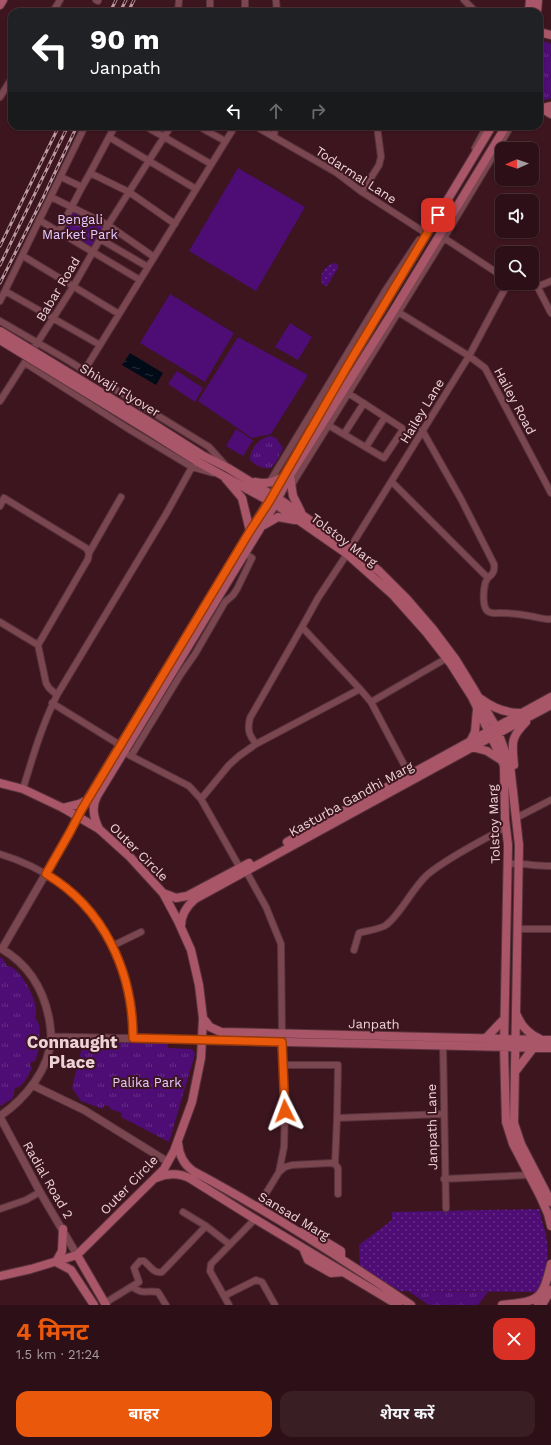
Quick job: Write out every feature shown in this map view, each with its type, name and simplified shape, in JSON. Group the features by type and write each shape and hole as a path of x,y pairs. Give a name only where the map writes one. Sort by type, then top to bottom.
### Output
{"main road":[{"path":"0,4 3,0"},
{"path":"544,108 551,114"},
{"path":"77,817 87,800 125,752 165,692 244,553 261,527 274,500 381,304 490,130"},
{"path":"250,482 269,483 287,476 396,311 504,130"},
{"name":"Shivaji Flyover","path":"0,331 151,427 198,462 274,500"},
{"name":"Shivaji Flyover","path":"0,340 151,427 228,468 274,500"},
{"path":"224,476 242,498 250,531"},
{"path":"261,527 272,519 278,517 301,518 287,476"},
{"path":"99,829 93,809 94,803 125,752 250,531 274,500"},
{"name":"Tolstoy Marg","path":"274,500 383,575 418,612 456,660 479,697 493,732 504,766 508,845 504,1019 504,1064 507,1127 513,1144 546,1208 551,1226"},
{"name":"Tolstoy Marg","path":"348,551 401,603 447,658 493,732 510,765 516,806 519,845 515,1127 522,1144 550,1198"},
{"path":"479,697 489,705 500,710 511,713 523,712"},
{"name":"Kasturba Gandhi Marg","path":"163,893 173,897 187,896 243,869 493,732 523,712 551,697"},
{"name":"Kasturba Gandhi Marg","path":"493,732 532,716 551,705"},
{"path":"477,708 475,732 471,744 502,760"},
{"path":"516,806 512,745 518,730 532,716"},
{"name":"Kasturba Gandhi Marg","path":"183,930 181,920 182,915 196,899 243,869 409,774 471,744"},
{"name":"Outer Circle","path":"0,783 23,789 63,808 99,829 130,857 163,893 183,930 191,950 203,1018 203,1040 198,1080 192,1102 168,1162 152,1181 77,1255 56,1262 0,1276"},
{"path":"63,808 79,804 87,800"},
{"path":"516,1012 520,1022 527,1031 541,1040"},
{"name":"Janpath","path":"203,1018 210,1028 221,1032 282,1038 491,1046 504,1042"},
{"path":"485,1039 504,1019"},
{"name":"Janpath","path":"203,1040 282,1038 485,1039 515,1043 534,1048 551,1048"},
{"name":"Janpath","path":"515,1043 551,1040"},
{"path":"491,1046 504,1064"},
{"path":"515,1072 534,1048"},
{"name":"Sansad Marg","path":"178,1140 182,1160 190,1174 255,1219 303,1248 308,1260 331,1273 343,1272 398,1305"},
{"name":"Sansad Marg","path":"152,1181 161,1176 172,1174 190,1174 257,1208 298,1232 311,1233 341,1251 341,1258 411,1305"},
{"path":"62,1229 62,1251 56,1262 71,1270 90,1304"},
{"path":"77,1255 105,1304"},
{"path":"540,1303 541,1293 551,1264"},
{"path":"502,1305 540,1303 546,1299 551,1290"}],"street":[{"path":"464,0 472,8"},
{"path":"0,97 8,84"},
{"path":"0,301 83,130"},
{"path":"59,231 113,130"},
{"path":"152,130 211,164"},
{"name":"Babar Road","path":"0,402 53,319 108,225 168,130"},
{"path":"205,130 225,141"},
{"path":"84,371 232,130"},
{"name":"Todarmal Lane","path":"262,130 337,173 362,192 424,232"},
{"path":"274,137 275,130"},
{"path":"362,192 379,165 381,157 378,130"},
{"path":"269,483 381,304 462,170 484,130"},
{"path":"290,486 348,393 396,311 444,238 509,130"},
{"path":"109,137 196,188"},
{"path":"90,173 129,192 174,224"},
{"path":"61,177 82,187"},
{"path":"51,197 108,225 154,257"},
{"path":"39,220 140,280"},
{"path":"444,238 495,271"},
{"path":"100,239 148,267"},
{"path":"23,256 119,314"},
{"path":"539,285 551,281"},
{"name":"Hailey Lane","path":"256,744 249,735 248,726 250,718 318,598 392,482 422,430 469,356 504,290"},
{"path":"539,290 551,313"},
{"path":"5,291 100,345"},
{"name":"Hailey Road","path":"396,311 478,362 488,373 551,493"},
{"path":"0,321 210,447 228,468"},
{"path":"25,363 127,428 192,467 224,476"},
{"path":"328,425 385,458 402,429 348,393"},
{"path":"344,434 364,403"},
{"path":"366,447 385,417"},
{"path":"422,430 461,500 494,564 495,570 485,581 484,586 484,606 486,610 490,613 515,614 551,619"},
{"path":"23,789 38,738 52,703 166,514 192,467"},
{"path":"392,482 488,578"},
{"path":"0,506 2,497 86,548 89,553"},
{"path":"57,695 46,683 43,675 38,644 88,559 89,553 121,497"},
{"path":"0,622 38,644"},
{"path":"302,627 371,702 409,774"},
{"path":"371,702 447,658"},
{"path":"201,799 229,765 256,744 360,689"},
{"path":"52,703 125,752 189,786 201,799 266,906 277,933 281,944 282,1065 285,1111 284,1147 279,1172 257,1208"},
{"path":"516,818 551,800"},
{"path":"0,1117 12,1108 32,1085 43,1067 51,1038 47,1007 40,989 33,977 24,967 14,957 1,948 46,874 77,817"},
{"path":"354,950 359,933 385,926 398,912 415,887 428,875 466,850 506,827"},
{"path":"0,854 29,865 61,883 84,905 103,930 112,946 129,990 132,1006 133,1038"},
{"path":"507,864 528,864 534,862 551,863"},
{"path":"528,864 534,866 551,866"},
{"path":"518,929 551,929"},
{"path":"112,946 141,932"},
{"path":"51,1038 203,1040"},
{"name":"Janpath Lane","path":"442,1045 444,1179 446,1208"},
{"path":"282,1065 338,1066 335,1164 338,1168 338,1194"},
{"path":"32,1085 84,1110 168,1162"},
{"path":"337,1118 444,1114"},
{"name":"Radial Road 2","path":"0,1117 40,1192 77,1255"},
{"path":"279,1172 289,1165 335,1164"},
{"path":"444,1179 529,1175"},
{"path":"0,1209 26,1200 40,1192"},
{"path":"183,1212 206,1226 229,1244"},
{"path":"229,1305 210,1271 210,1266 212,1261 255,1219"},
{"path":"105,1304 138,1284 139,1281 134,1270 140,1261 144,1261 158,1273 162,1272 206,1226"},
{"path":"224,1296 256,1280 259,1280 262,1282 275,1305"},
{"path":"133,1287 142,1292 158,1292 166,1305"}],"green space":[{"path":"543,41 551,44 551,98 543,101"},
{"path":"238,168 305,207 256,291 189,251"},
{"name":"Bengali Market Park","path":"72,203 106,221 88,253 57,232"},
{"path":"333,263 337,264 338,268 327,286 323,285 321,278 323,272"},
{"path":"170,294 234,333 205,382 140,343"},
{"path":"290,323 312,337 298,360 275,347"},
{"path":"238,337 308,375 271,434 252,438 198,401"},
{"path":"177,371 203,388 195,402 168,384"},
{"path":"236,429 253,440 243,456 226,446"},
{"path":"270,436 276,438 283,448 276,462 271,468 268,468 257,465 250,460 250,456 253,448 262,439"},
{"path":"0,957 7,966 12,967 17,971 26,983 36,1006 35,1017 39,1025 40,1034 35,1061 31,1062 30,1065 32,1068 27,1077 21,1085 15,1088 12,1099 0,1106"},
{"name":"Palika Park","path":"90,1042 168,1044 168,1048 192,1049 195,1054 169,1142 121,1117 122,1113 110,1109 110,1107 104,1105 103,1109 81,1101 72,1088 81,1051"},
{"path":"540,1209 547,1244 547,1258 545,1271 538,1292 400,1291 360,1267 359,1245 392,1220 392,1212"},
{"path":"408,1291 488,1292 478,1305 429,1305"}],"water":[{"path":"130,353 163,373 156,385 122,365"}],"railway":[{"path":"112,8 116,0"},
{"path":"122,8 126,0"},
{"path":"130,8 134,0"},
{"path":"0,246 57,130"},
{"path":"0,265 66,130"},
{"path":"0,283 75,130"}],"district":[{"name":"Connaught Place","path":"72,1052"}],"route":[{"path":"285,1111 282,1042 133,1038 132,1006 129,990 112,944 94,917 73,893 61,883 46,874 77,817 269,502 351,360 438,215"}]}
